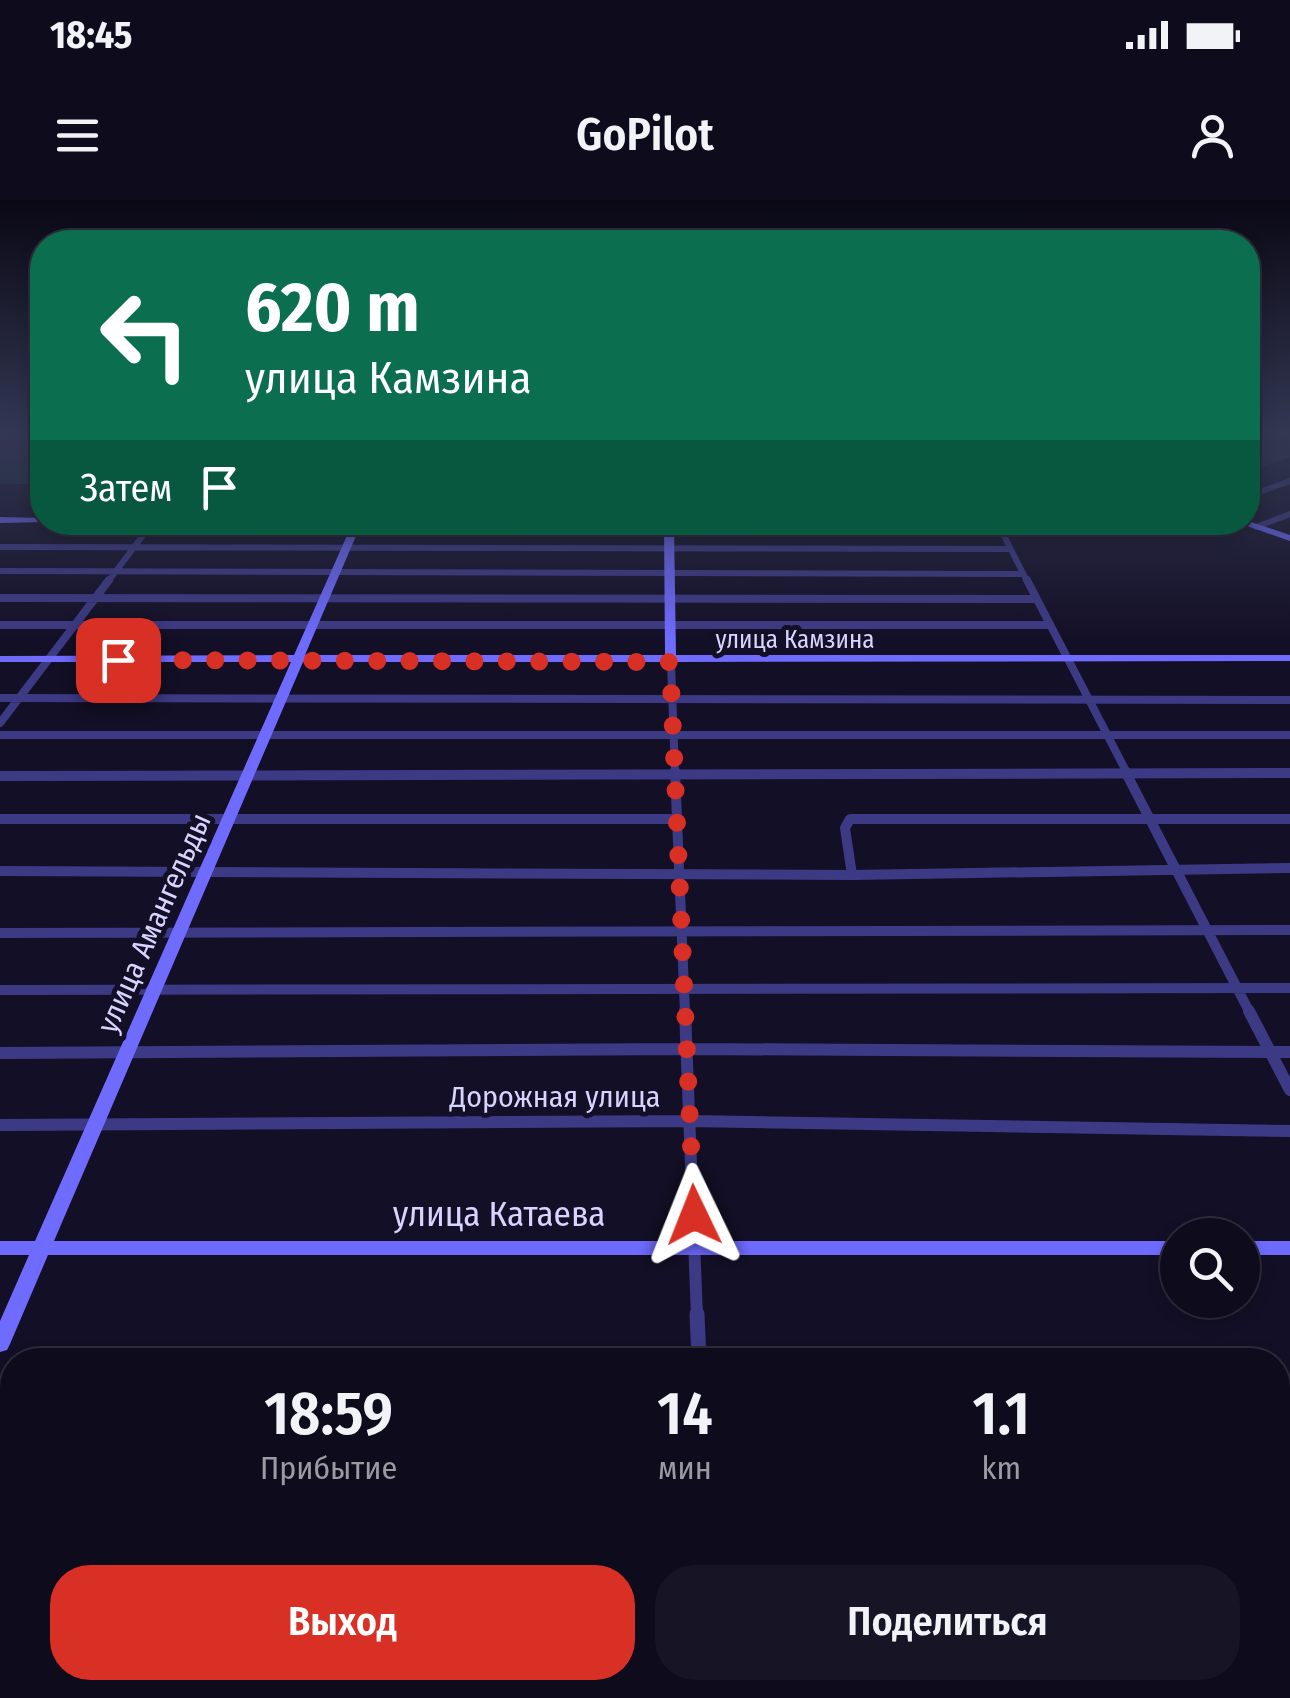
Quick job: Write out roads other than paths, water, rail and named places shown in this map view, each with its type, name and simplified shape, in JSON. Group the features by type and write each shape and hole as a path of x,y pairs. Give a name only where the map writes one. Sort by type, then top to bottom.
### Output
{"main road":[{"path":"0,520 30,520"},
{"path":"1260,528 1290,538"},
{"name":"улица Амангельды","path":"0,1344 352,535"},
{"path":"669,535 670,662"},
{"name":"улица Камзина","path":"0,659 670,662 1290,658"},
{"name":"улица Катаева","path":"0,1248 1160,1248"},
{"path":"1260,1248 1290,1248"}],"street":[{"path":"1260,525 1290,514"},
{"path":"0,722 90,599 143,535"},
{"path":"1002,535 1290,1090"},
{"path":"0,546 1008,549"},
{"path":"0,572 1022,574"},
{"path":"0,598 1036,599"},
{"path":"0,626 670,628 1050,624"},
{"path":"670,662 678,775 699,1348"},
{"path":"0,698 1290,700"},
{"path":"0,734 1290,734"},
{"path":"0,776 1290,772"},
{"path":"0,819 679,818"},
{"path":"852,876 846,820 1290,819"},
{"path":"0,871 852,876 1290,868"},
{"path":"0,933 1290,930"},
{"path":"0,990 1290,988"},
{"path":"0,1054 688,1049 1290,1052"},
{"name":"Дорожная улица","path":"0,1125 690,1121 1290,1131"}]}
